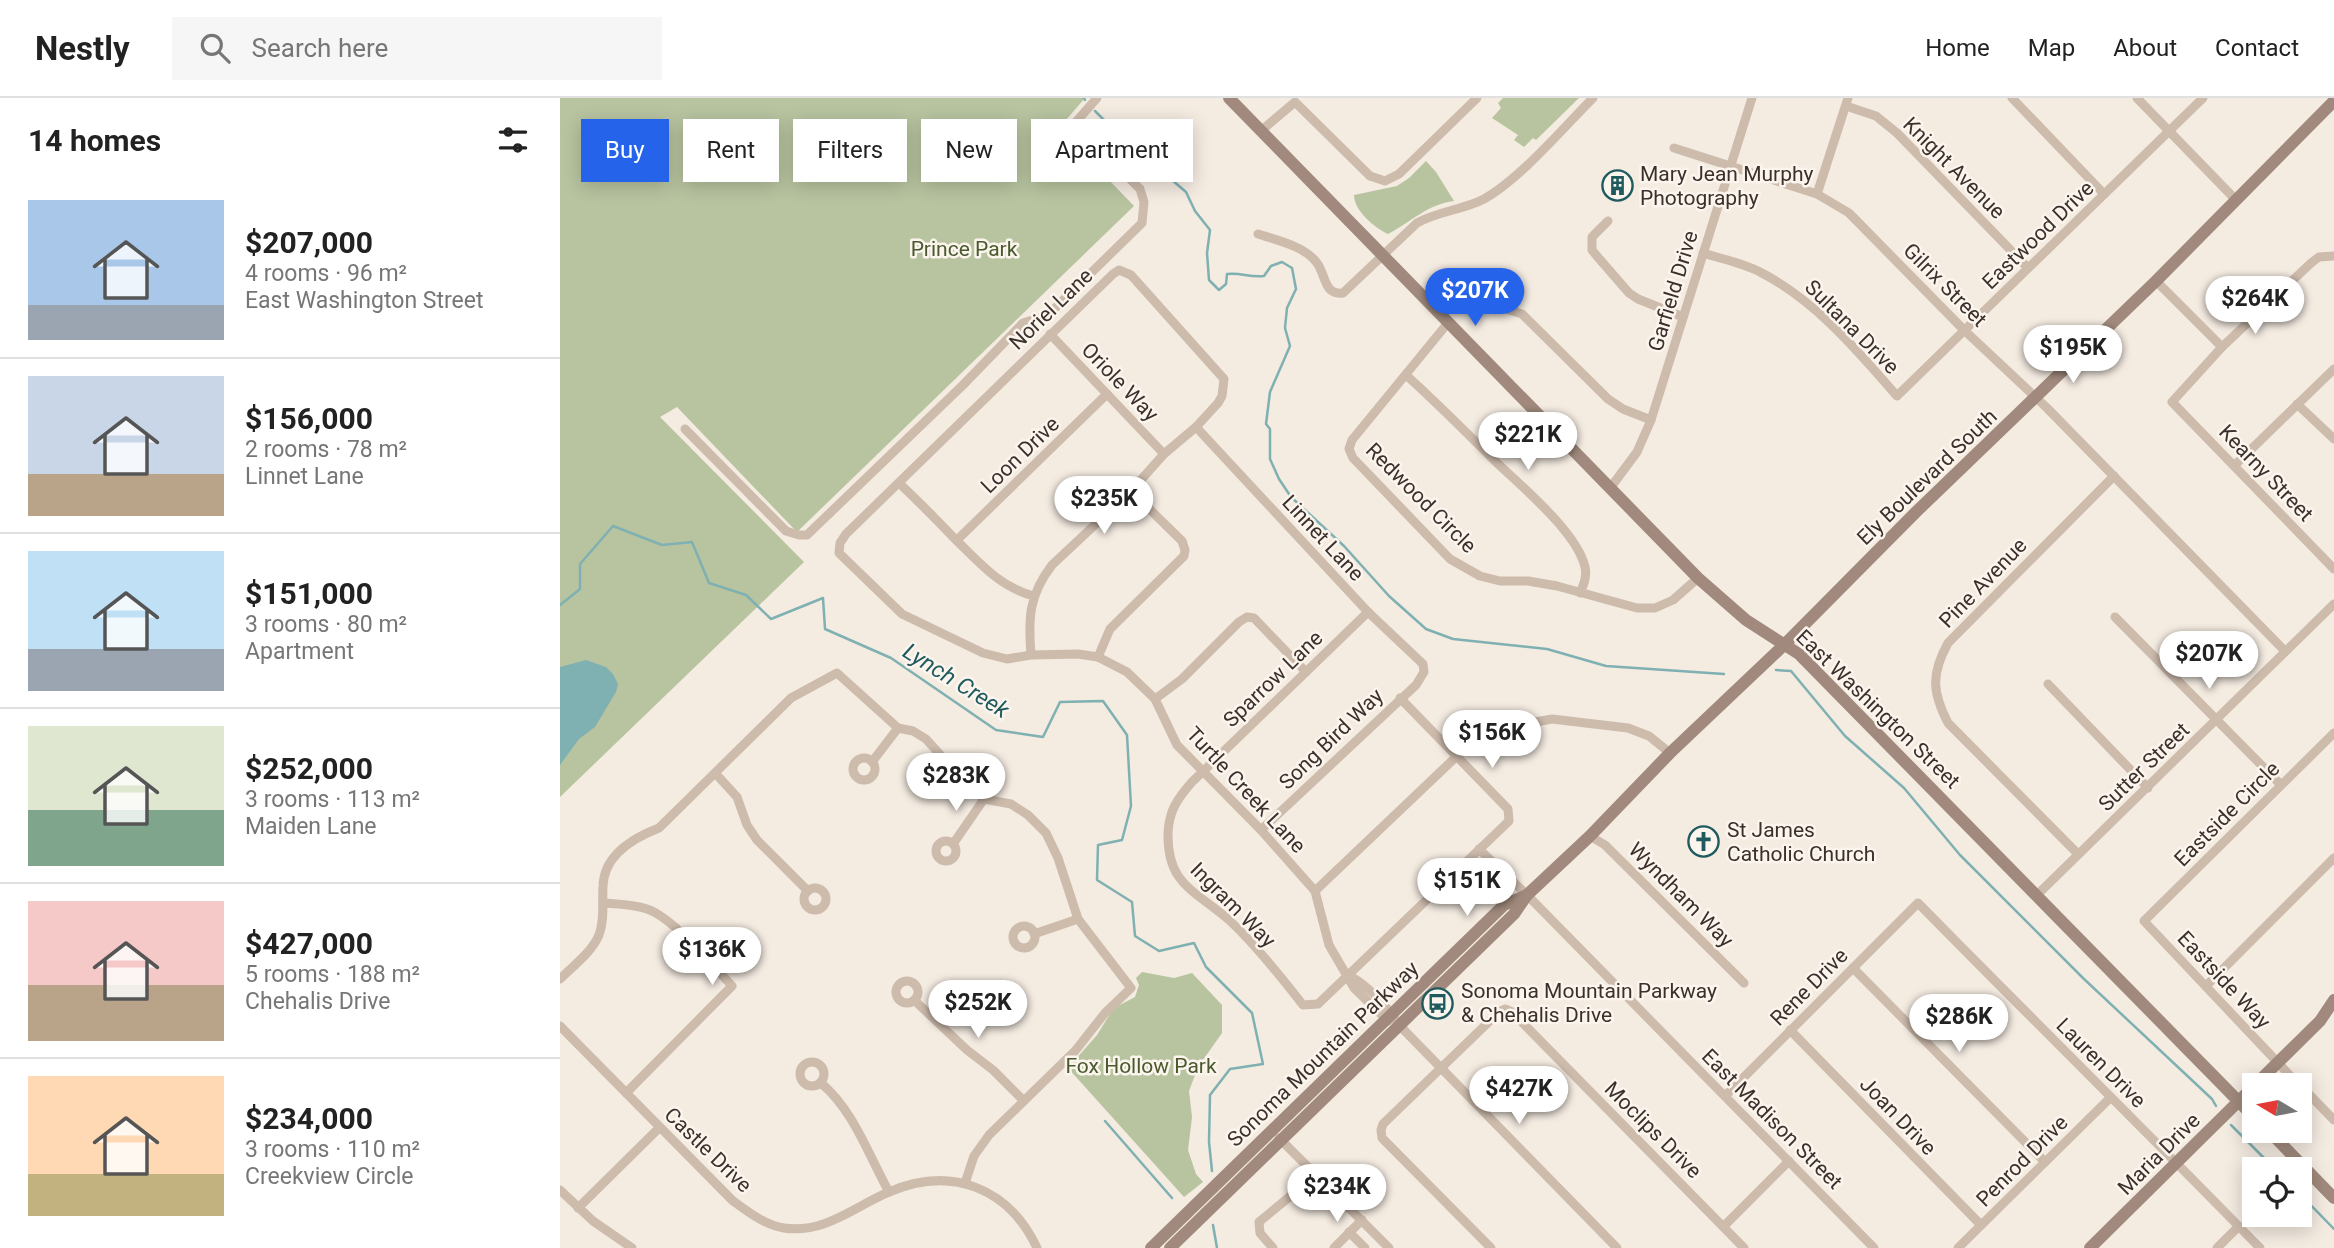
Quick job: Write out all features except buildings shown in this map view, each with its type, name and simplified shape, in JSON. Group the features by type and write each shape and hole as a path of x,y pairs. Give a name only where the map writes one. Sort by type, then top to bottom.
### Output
{"main road":[{"name":"East Washington Street","path":"1229,98 1698,578 1746,620 1799,654 2242,1104"},
{"name":"Ely Boulevard South","path":"1785,644 1916,512 2156,281 2334,101"},
{"name":"Sonoma Mountain Parkway","path":"1170,1248 1276,1135 1504,905 1527,895 1785,644"},
{"name":"Maria Drive","path":"2268,1073 2320,1021 2334,1000"},
{"name":"Maria Drive","path":"2090,1248 2242,1098"},
{"name":"Sonoma Mountain Parkway","path":"1151,1248 1276,1135"},
{"path":"2281,1143 2334,1198"}],"street":[{"path":"685,429 786,531 807,535 963,385 1023,323 1048,315 1142,223 1144,202 1140,189 1075,123 1097,98"},
{"path":"1262,130 1293,100 1370,176 1385,181 1399,174 1477,98"},
{"path":"1258,234 1280,241 1312,257 1317,262 1329,290 1335,294 1343,293 1399,238 1422,220 1465,207 1496,191 1593,98"},
{"name":"Garfield Drive","path":"1611,487 1637,452 1651,420 1752,98"},
{"path":"2012,98 2104,194"},
{"path":"2137,98 2235,199"},
{"name":"Eastwood Drive","path":"1897,396 2203,98"},
{"path":"1817,194 1847,102"},
{"name":"Knight Avenue","path":"1847,102 1876,116 1897,133 2028,268"},
{"name":"Gilrix Street","path":"1674,148 1817,194 1849,213 2114,476 2285,651"},
{"path":"1608,220 1592,237 1592,250 1595,255 1629,293 1683,317"},
{"name":"Sultana Drive","path":"1703,253 1758,270 1785,286 1821,314 1897,396"},
{"path":"2156,281 2222,346 2311,263 2319,257 2334,256"},
{"name":"Noriel Lane","path":"899,483 1119,270 1131,275 1224,379 1218,404 1196,427"},
{"path":"1497,306 1522,314 1608,399 1623,409 1651,420"},
{"name":"Redwood Circle","path":"1447,324 1352,440 1349,449 1353,458 1450,559 1480,576 1500,581 1528,581 1637,608 1655,608 1673,600 1698,578"},
{"name":"Oriole Way","path":"1050,334 1164,454"},
{"name":"Kearny Street","path":"2222,346 2172,402 2334,569"},
{"path":"2235,466 2334,369"},
{"path":"1406,375 1454,418 1563,529 1580,554 1585,568 1585,582 1580,593"},
{"name":"Loon Drive","path":"957,540 1107,394"},
{"path":"2297,404 2334,439"},
{"path":"1031,655 1029,617 1041,579 1164,454 1196,427"},
{"name":"Linnet Lane","path":"1196,427 1368,612 1423,664 1423,672"},
{"name":"Pine Avenue","path":"2078,855 1948,723 1936,696 1935,680 1948,643 2114,476"},
{"path":"899,483 979,563 1004,584 1034,596"},
{"name":"Turtle Creek Lane","path":"899,483 846,534 840,543 839,553 902,614 983,653 1007,659 1031,655 1078,654 1098,657 1127,673 1155,699 1177,745 1315,891 1329,945 1348,975 1360,982 1392,1020 1617,1248"},
{"path":"1098,657 1110,629 1184,556 1182,541 1130,491"},
{"name":"Sutter Street","path":"2038,895 2334,604"},
{"name":"Sparrow Lane","path":"1203,772 1368,612"},
{"path":"1155,699 1182,679 1247,617 1254,618 1306,672"},
{"path":"2115,617 2281,785"},
{"name":"Song Bird Way","path":"1261,831 1416,685 1423,672"},
{"path":"560,979 589,950 598,936 603,883 610,863 618,853 642,835 659,828 791,698 836,673 898,728 913,731 926,739 984,799 1012,804 1046,833 1058,858 1079,919 1131,988 1105,1013 1075,1051 989,1135 974,1156 965,1183"},
{"path":"2048,684 2148,788"},
{"path":"1400,698 1508,809 1509,821 1479,849 1527,895"},
{"path":"1531,723 1552,719 1628,728 1649,736 1670,753"},
{"path":"872,762 898,728"},
{"name":"Eastside Circle","path":"2144,921 2334,733"},
{"path":"1315,891 1457,756"},
{"name":"Ingram Way","path":"1203,772 1178,798 1169,816 1168,853 1173,870 1183,883 1230,922 1303,1005 1318,1004 1479,849"},
{"path":"716,774 737,797 747,825 757,840 808,891"},
{"path":"953,844 984,799"},
{"name":"Wyndham Way","path":"1590,836 1605,845 1744,983"},
{"path":"2206,986 2334,858"},
{"name":"East Madison Street","path":"1527,895 1874,1248"},
{"name":"Rene Drive","path":"1725,1096 1918,903"},
{"name":"Lauren Drive","path":"1918,903 2110,1098 2179,1163 2260,1248"},
{"path":"603,904 649,909 670,923 732,986 626,1093"},
{"path":"1034,934 1079,919"},
{"name":"Eastside Way","path":"2144,921 2288,1073"},
{"path":"1853,968 2045,1162"},
{"path":"914,1000 1023,1100"},
{"name":"Moclips Drive","path":"1441,1069 1499,1012 1505,1009 1512,1012 1744,1248"},
{"name":"Castle Drive","path":"560,1026 659,1128 733,1200 757,1218 785,1228 815,1227 842,1218 889,1192 916,1183 965,1183 998,1198 1023,1223 1037,1248"},
{"name":"Joan Drive","path":"1790,1030 1981,1225"},
{"path":"1441,1069 1383,1124 1382,1138 1490,1248"},
{"path":"821,1083 846,1110 889,1192"},
{"name":"Penrod Drive","path":"1958,1248 2110,1098"},
{"name":"Eastside Way","path":"2312,1098 2334,1120"},
{"path":"578,1208 659,1128"},
{"path":"1276,1135 1389,1248"},
{"path":"1724,1226 1789,1161"},
{"path":"1273,1248 1260,1233 1259,1222 1299,1189"},
{"path":"560,1190 593,1221 632,1248"},
{"path":"1334,1248 1362,1220"},
{"path":"2217,1248 2239,1226"},
{"path":"1349,1232 1364,1248"}],"green space":[{"name":"Prince Park","path":"560,98 1085,98 1067,119 1031,119 1031,182 1111,182 1134,206 797,532 677,407 660,417 804,562 560,797"},
{"path":"1503,98 1579,98 1536,140 1533,138 1524,147 1514,140 1518,135 1492,118 1501,108 1498,103"},
{"path":"1426,161 1454,201 1428,210 1388,234 1361,213 1354,195 1397,186"},
{"name":"Fox Hollow Park","path":"1142,972 1174,978 1192,973 1222,1005 1222,1033 1198,1067 1189,1091 1192,1117 1188,1150 1196,1174 1203,1182 1184,1197 1068,1068 1097,1035 1110,1014 1118,1006 1135,997 1139,985 1136,978"}],"water":[{"path":"586,660 606,667 618,684 595,727 579,739 560,765 560,667"}],"waterway":[{"path":"1095,111 1127,143 1158,144 1175,154 1172,180 1186,192 1195,211 1210,230 1207,253 1209,280 1219,290 1226,284 1227,274 1264,276 1271,266 1282,262 1292,268 1296,289 1287,308 1285,328 1290,346 1270,392 1266,424 1270,429 1270,459 1291,497 1344,546 1389,596 1426,629 1453,639 1547,649 1606,666 1724,674"},
{"name":"Lynch Creek","path":"560,605 580,589 580,564 613,526 662,545 692,542 709,583 746,595 771,619 823,598 825,629 891,658 996,730 1043,737 1060,702 1103,701 1127,735 1131,806 1122,840 1098,845 1097,880 1132,902 1135,936 1159,951 1194,943 1206,967 1252,1013 1263,1064 1230,1069 1210,1095 1209,1142 1212,1171"},
{"path":"1776,670 1791,671 1845,736 1904,788 1960,855 2084,979 2212,1099 2216,1106"},
{"path":"1105,1121 1172,1198"},
{"path":"2231,1125 2263,1157"},
{"path":"2312,1206 2334,1229"},
{"name":"Lynch Creek","path":"1213,1225 1217,1248"}],"place":[{"name":"Mary Jean Murphy Photography","path":"1617,186"},
{"name":"St James Catholic Church","path":"1704,842"},
{"name":"Sonoma Mountain Parkway & Chehalis Drive","path":"1438,1003"}]}
